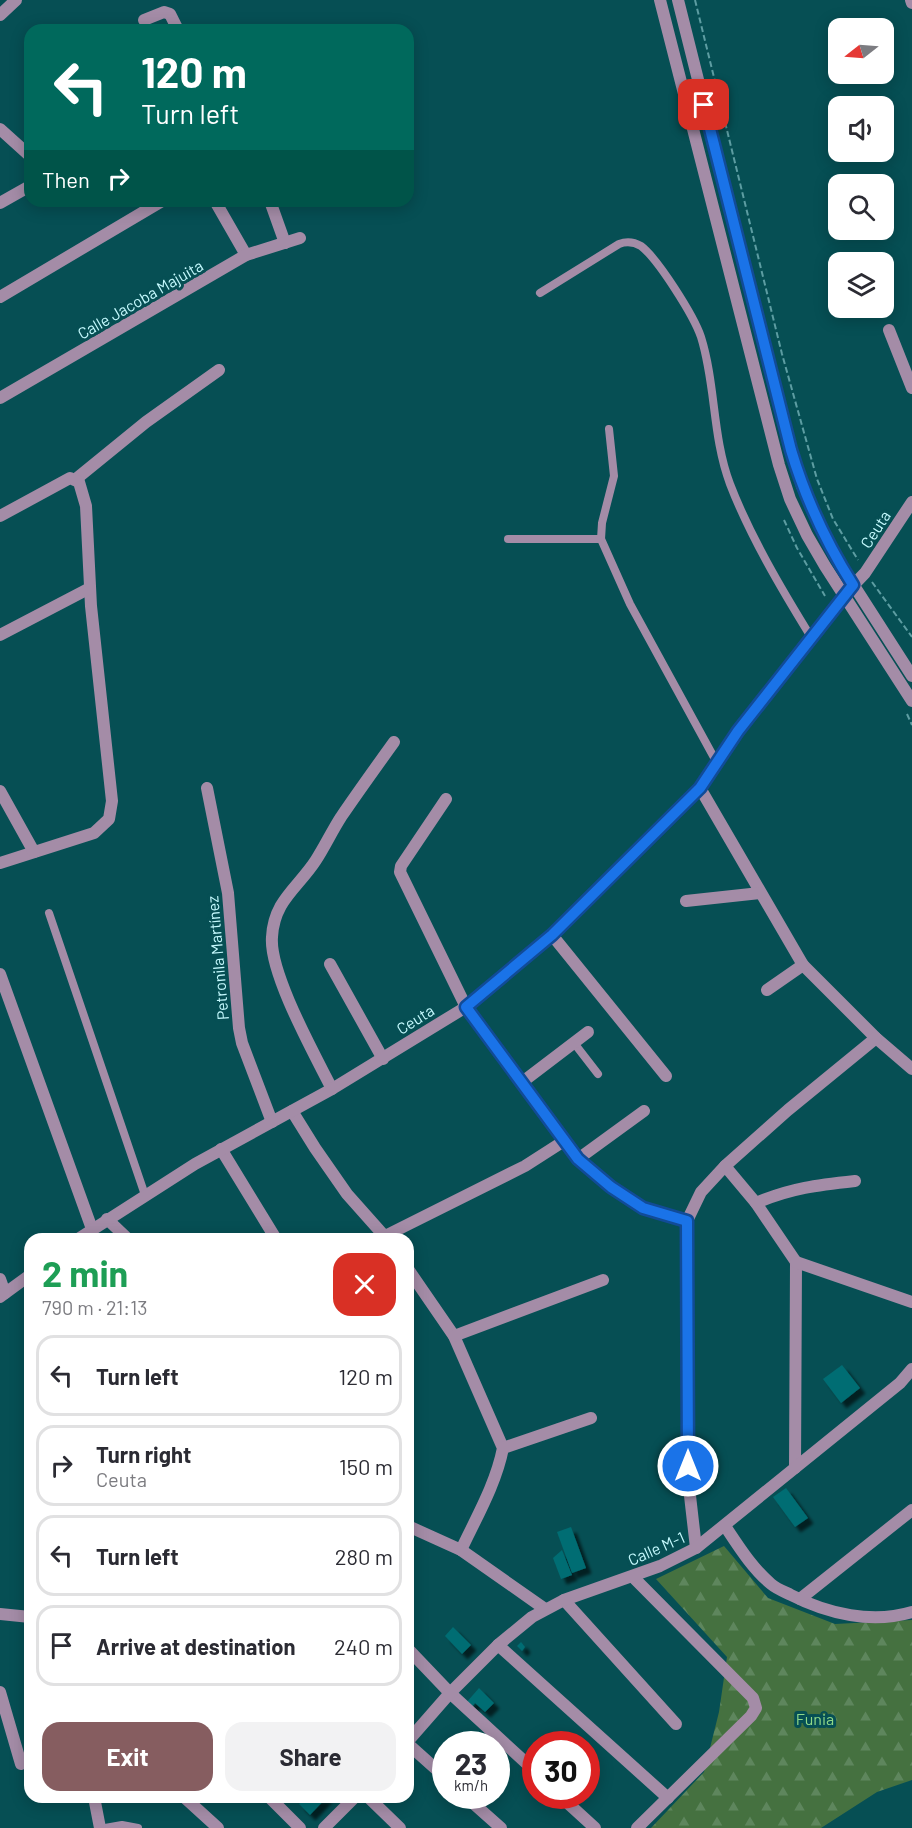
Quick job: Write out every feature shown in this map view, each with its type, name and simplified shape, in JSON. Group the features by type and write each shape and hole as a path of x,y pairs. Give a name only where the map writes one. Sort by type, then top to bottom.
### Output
{"street":[{"path":"0,15 16,0"},
{"path":"660,0 779,465 790,499 807,535 912,701"},
{"path":"678,0 802,486 832,553 912,676"},
{"path":"144,20 164,12 170,14 175,24"},
{"path":"0,129 24,151"},
{"path":"0,203 24,189"},
{"path":"0,297 152,207"},
{"path":"218,207 246,255"},
{"path":"272,207 285,243"},
{"name":"Calle Jacoba Majuita","path":"0,398 246,255 300,238"},
{"path":"889,330 912,388"},
{"path":"78,480 146,422 219,370"},
{"path":"0,516 70,478 78,480"},
{"path":"0,863 94,833 109,819 112,801 90,588 86,506 78,480"},
{"name":"Ceuta","path":"86,1233 220,1149 332,1089 466,1007 552,935 700,788 738,731 844,595 865,573 912,502"},
{"path":"0,636 90,588"},
{"path":"332,1089 311,1049 279,976 271,939 279,906 315,863 341,817 394,742"},
{"name":"Petronila Martínez","path":"207,788 228,893 239,1028 242,1043 272,1122"},
{"path":"700,788 803,965 876,1038 912,1069"},
{"path":"0,791 34,852"},
{"path":"446,799 401,866 400,872 466,1007 578,1159 611,1187 643,1208 687,1221"},
{"path":"686,902 760,893"},
{"path":"552,935 666,1076"},
{"path":"330,963 383,1059"},
{"path":"767,990 803,965"},
{"path":"0,974 92,1229"},
{"path":"521,1083 588,1032"},
{"path":"696,1548 688,1488 687,1221 701,1192 724,1166 876,1038"},
{"path":"292,1111 347,1194 382,1233"},
{"path":"578,1159 644,1111"},
{"path":"394,1233 525,1166 564,1141"},
{"path":"220,1149 272,1233"},
{"path":"724,1166 756,1203 796,1262 795,1468"},
{"path":"756,1203 803,1187 855,1181"},
{"path":"107,1219 122,1233"},
{"path":"796,1262 912,1302"},
{"path":"414,1278 454,1336 503,1448 501,1461 461,1550"},
{"path":"0,1279 3,1295 24,1279"},
{"path":"454,1336 603,1280"},
{"name":"Calle M-1","path":"414,1735 450,1693 498,1645 532,1617 564,1600 633,1577 696,1548 900,1383 912,1369"},
{"path":"503,1448 591,1418"},
{"path":"800,1599 912,1510"},
{"path":"725,1526 748,1561 772,1585 800,1599 824,1610 851,1615 896,1617 912,1612"},
{"path":"414,1529 461,1550 545,1609"},
{"path":"633,1577 753,1698 755,1703 755,1712 637,1828"},
{"path":"564,1600 676,1724"},
{"path":"0,1614 24,1616"},
{"path":"498,1645 668,1798"},
{"path":"414,1655 450,1693 522,1759"},
{"path":"0,1692 21,1764"},
{"path":"414,1748 432,1765"},
{"path":"95,1803 100,1828"},
{"path":"191,1803 218,1828"},
{"path":"275,1803 300,1828"},
{"path":"324,1828 349,1803"},
{"path":"374,1803 399,1828"},
{"path":"480,1809 501,1828"},
{"path":"575,1809 596,1828"}],"lane":[{"path":"540,293 619,244 626,242 642,247 658,265 694,320 700,337 707,366 721,459 731,486 767,561 811,637"},
{"path":"609,429 614,476 602,523 601,539 630,604 717,763"},
{"path":"508,539 601,539"},
{"path":"49,913 145,1195"},
{"path":"574,1043 598,1074"},
{"path":"105,1828 122,1825 138,1828"}],"path":[{"path":"695,0 782,354 817,479 833,519 865,573 912,637"}],"green space":[{"name":"Funia","path":"724,1546 768,1598 835,1624 912,1620 912,1780 877,1792 821,1828 651,1828 704,1772 719,1712 727,1657 656,1579"}],"building":[{"path":"842,1365 860,1388 841,1403 823,1379"},
{"path":"786,1488 808,1518 795,1527 773,1497"},
{"path":"571,1527 586,1568 572,1573 557,1532"},
{"path":"562,1550 572,1575 561,1579 553,1558"},
{"path":"453,1627 471,1645 462,1654 445,1636"},
{"path":"521,1642 525,1647 522,1651 517,1646"},
{"path":"479,1688 494,1703 485,1712 475,1703 471,1708 466,1703"},
{"path":"300,1803 321,1803 310,1815"}],"route":[{"path":"688,1466 687,1221 643,1208 611,1187 578,1159 466,1007 552,935 700,788 738,731 853,585 832,553 802,486 704,105"}]}
